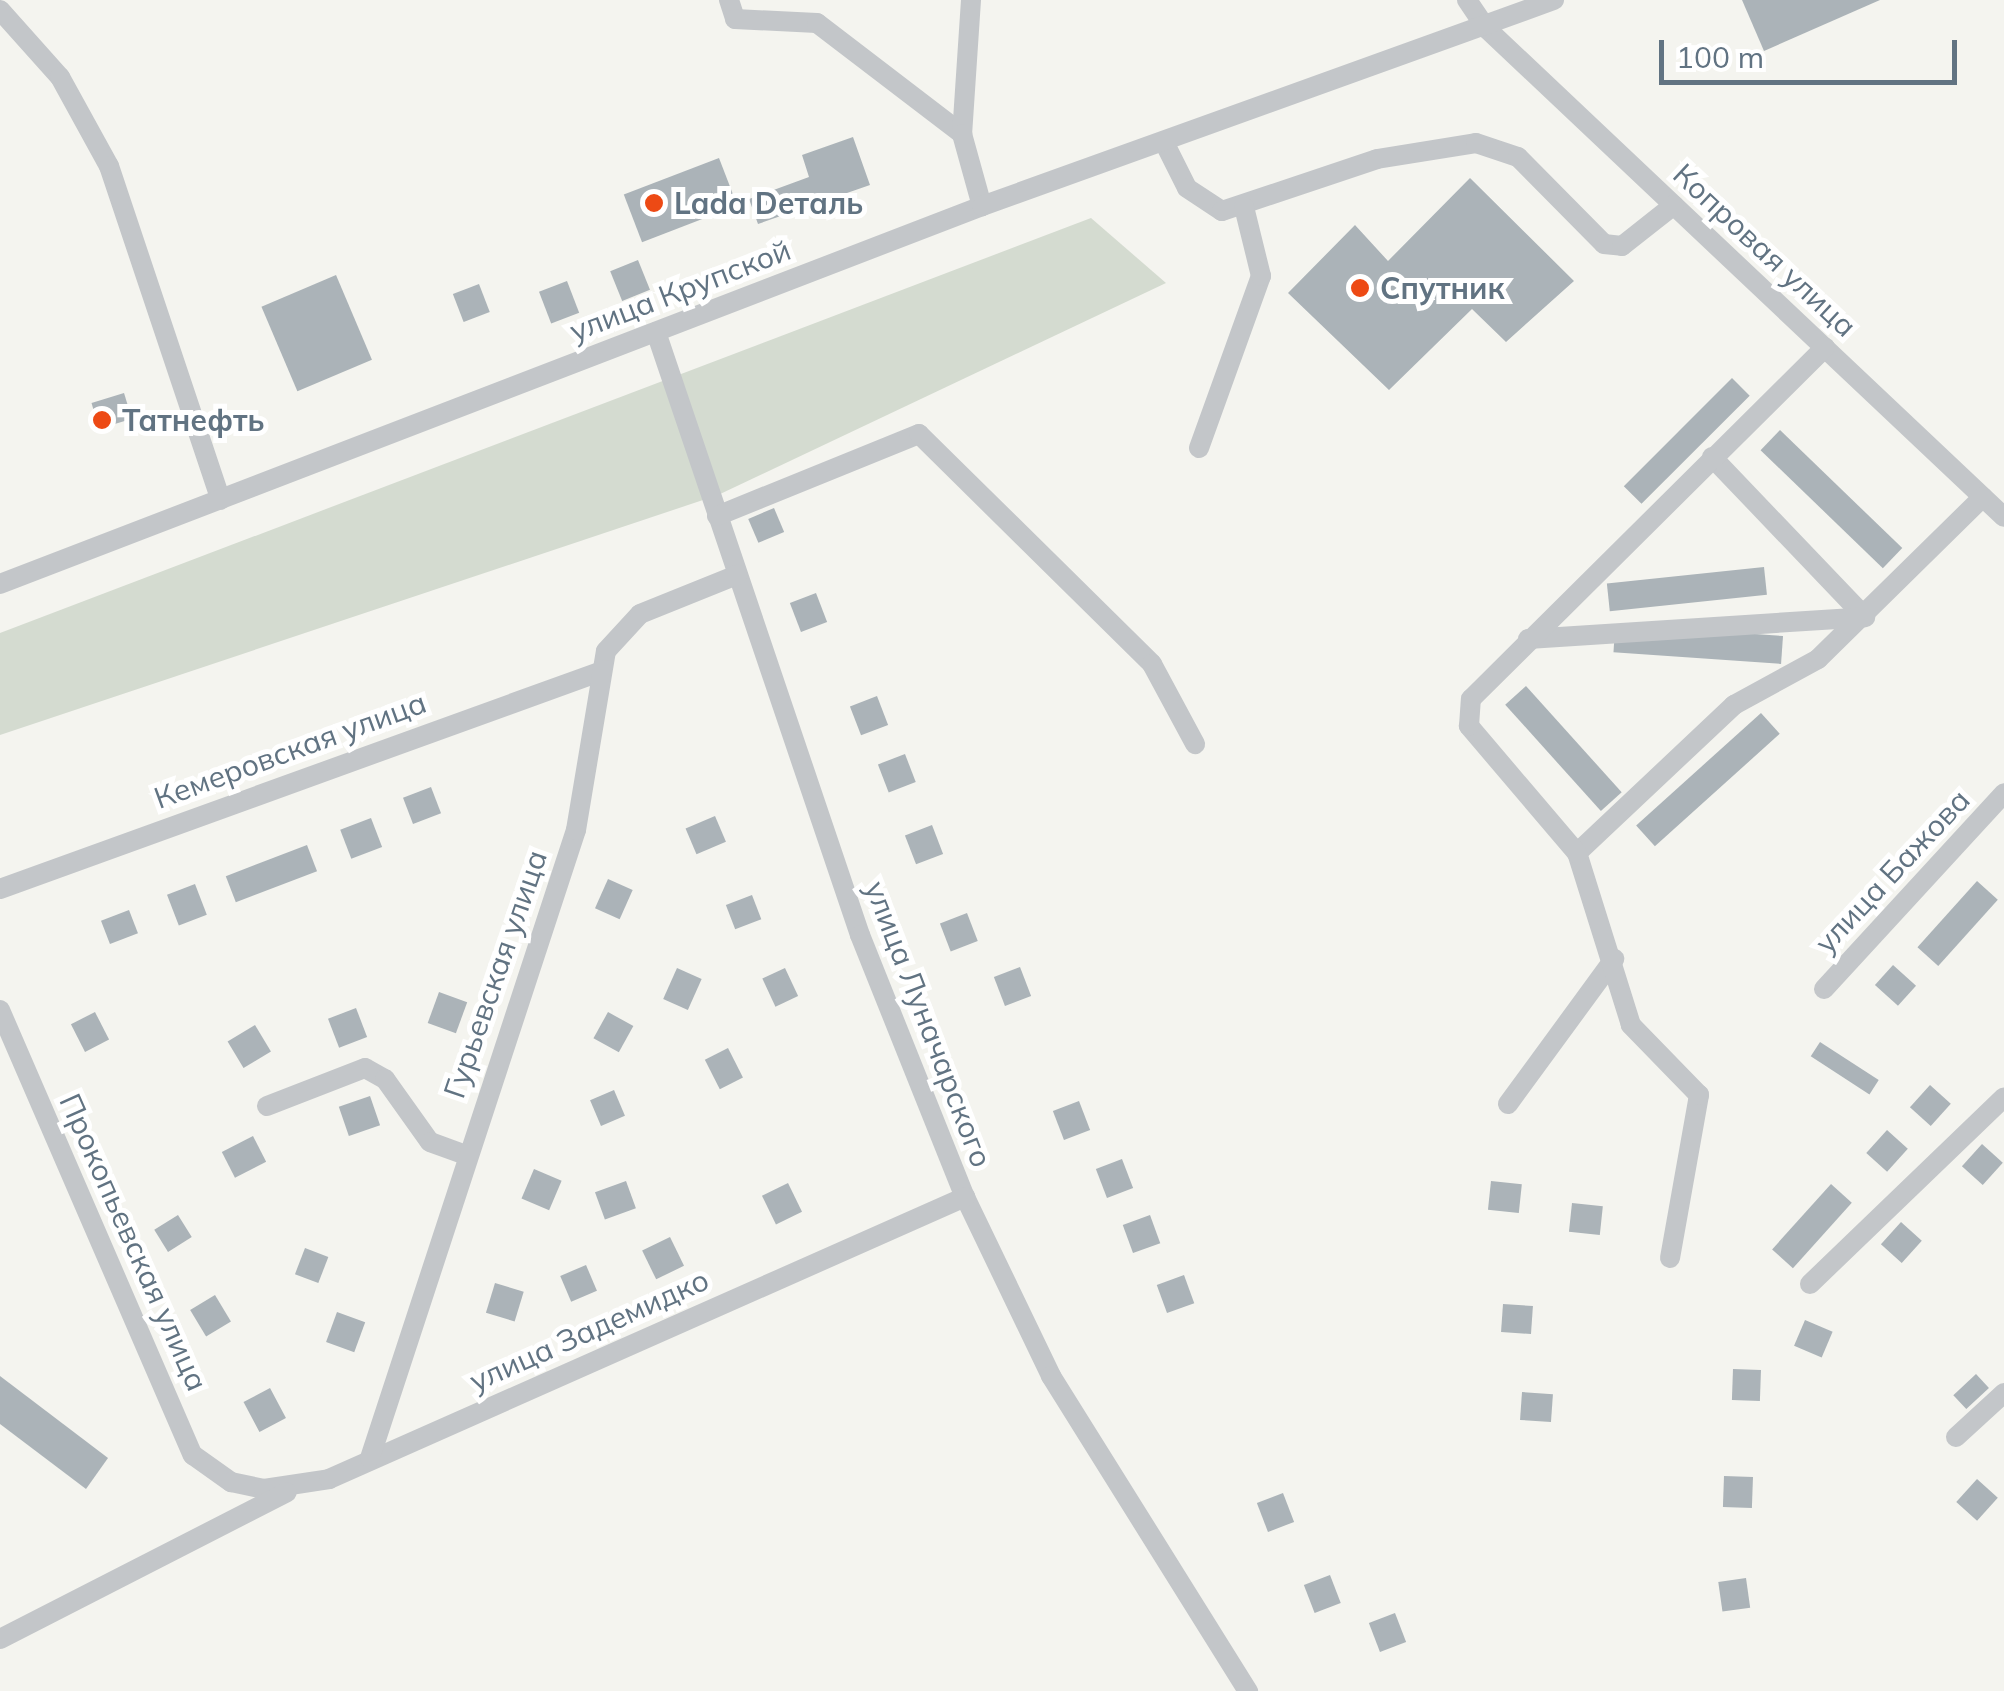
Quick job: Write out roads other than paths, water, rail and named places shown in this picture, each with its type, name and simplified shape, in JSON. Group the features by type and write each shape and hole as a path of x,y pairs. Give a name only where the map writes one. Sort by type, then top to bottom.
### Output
{"street":[{"path":"728,0 736,18 818,24 962,134"},
{"path":"972,0 962,134 982,206"},
{"name":"Копровая улица","path":"1467,0 1486,28 2004,517"},
{"name":"улица Крупской","path":"0,584 982,206 1486,28 1554,0"},
{"path":"0,10 60,76 109,166 221,500"},
{"path":"1164,142 1204,204 1244,207 1377,160 1476,143 1518,157 1604,244 1622,246 1674,205"},
{"path":"1199,448 1261,276 1244,207"},
{"name":"улица Луначарского","path":"656,332 860,935 965,1197 1051,1376 1248,1691"},
{"path":"1670,1258 1700,1095 1630,1025 1614,958 1577,853 1469,726 1472,699 1528,638 1825,348"},
{"path":"717,516 920,434 1152,664 1194,744"},
{"path":"1712,457 1865,617"},
{"path":"1577,853 1734,705 1818,658 1865,617 1983,497"},
{"name":"Гурьевская улица","path":"370,1458 465,1155 576,830 606,651 640,614 736,575"},
{"path":"1528,638 1865,617"},
{"name":"Кемеровская улица","path":"0,889 602,671"},
{"name":"улица Бажова","path":"1824,990 2004,793"},
{"path":"1508,1104 1614,958"},
{"name":"Прокопьевская улица","path":"0,1010 193,1455 231,1482"},
{"path":"268,1106 365,1068 385,1079 430,1142 465,1155"},
{"path":"1810,1284 2004,1096"},
{"name":"улица Задемидко","path":"231,1482 293,1489 965,1197"},
{"path":"1956,1437 2004,1393"},
{"path":"0,1638 293,1489"}],"place":[{"name":"Lada Dеталь","path":"654,203"},
{"name":"Спутник","path":"1360,288"},
{"name":"Татнефть","path":"102,420"}]}
